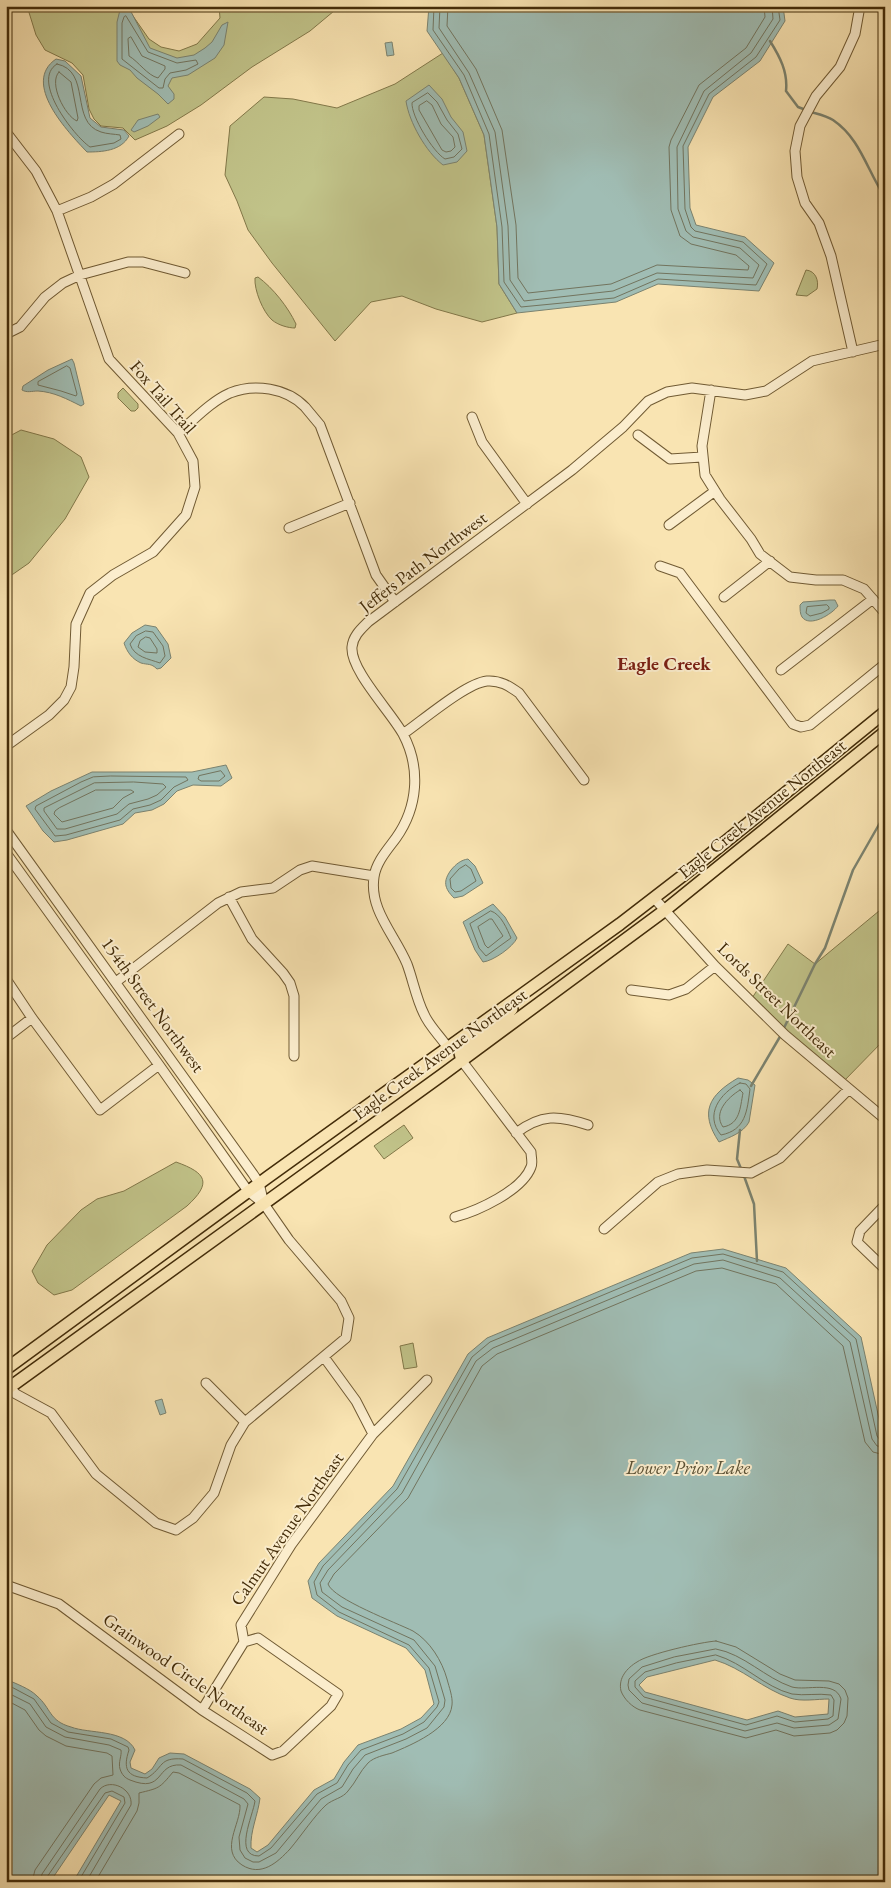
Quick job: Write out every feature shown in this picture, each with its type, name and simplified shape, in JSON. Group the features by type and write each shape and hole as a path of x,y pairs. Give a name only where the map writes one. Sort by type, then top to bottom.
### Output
{"main road":[{"name":"Eagle Creek Avenue Northeast","path":"6,1369 259,1183 524,994 654,898 885,712"},
{"name":"Eagle Creek Avenue Northeast","path":"7,1387 462,1061 664,911 885,732"},
{"path":"462,1061 461,1051 505,1017 524,994"}],"street":[{"path":"853,352 831,256 819,223 804,203 797,177 795,152 800,126 816,96 840,67 844,59 854,34 860,6"},
{"name":"Fox Tail Trail","path":"6,132 36,171 57,211 109,359 178,433 193,461 195,487 186,515 153,552 113,575 90,593 76,624 71,688 64,700 49,715 6,746"},
{"path":"57,211 114,184 179,134"},
{"path":"6,334 20,326 45,297 63,283 80,275 128,262 143,262 184,273"},
{"name":"Jeffers Path Northwest","path":"448,1048 424,1015 399,946 380,916 374,894 374,876 382,856 398,836 411,813 416,782 411,756 403,734 354,663 352,647 356,634 368,622 572,470 624,427 648,401 667,392 692,388 745,395 766,391 812,361 885,344"},
{"path":"178,433 211,405 230,393 257,388 283,392 304,406 320,426 376,575 395,602"},
{"path":"711,390 704,429 702,457 705,475 724,506 752,539 760,554 790,577 816,580 843,580 864,589 885,613"},
{"path":"472,417 482,442 527,504"},
{"path":"638,435 670,459 702,457"},
{"path":"669,525 715,491"},
{"path":"289,528 350,504"},
{"path":"724,597 770,561"},
{"path":"660,566 680,574 793,724 801,727 810,725 885,664"},
{"path":"781,670 873,599"},
{"path":"403,734 469,688 486,681 504,683 519,693 584,780"},
{"name":"154th Street Northwest","path":"6,830 259,1183 264,1204"},
{"name":"154th Street Northwest","path":"6,853 248,1191 264,1204 289,1240 342,1301 350,1318 346,1338 246,1422 232,1445 214,1493 193,1518 176,1530 156,1523 96,1474 51,1413 31,1403 7,1387"},
{"path":"116,982 218,903 241,892 273,888 300,870 312,866 374,876"},
{"path":"229,897 252,939 290,983 294,996 294,1056"},
{"name":"Lords Street Northeast","path":"654,898 715,966 785,1035 885,1119"},
{"path":"631,990 670,994 686,989 715,966"},
{"path":"6,979 32,1018 100,1110 159,1065"},
{"path":"6,1038 32,1018"},
{"path":"455,1217 484,1208 499,1199 526,1177 532,1166 531,1152 462,1061"},
{"path":"604,1229 658,1182 678,1174 707,1170 751,1174 780,1158 849,1089"},
{"path":"516,1132 530,1122 542,1118 571,1119 588,1125"},
{"path":"885,1205 860,1230 857,1242 885,1269"},
{"path":"324,1357 356,1401 373,1434"},
{"name":"Calmut Avenue Northeast","path":"202,1710 244,1642 241,1625 291,1545 373,1434 426,1380"},
{"path":"206,1383 246,1422"},
{"name":"Grainwood Circle Northeast","path":"6,1585 59,1604 202,1710 272,1754 283,1751 331,1706 338,1694 258,1638 244,1642"}],"green space":[{"path":"27,6 126,6 149,39 161,47 179,51 197,44 220,18 219,6 340,6 310,31 252,67 201,105 167,126 135,140 123,128 101,126 94,119 89,109 83,75 72,63 45,50 36,35"},
{"path":"443,53 459,78 484,135 497,227 499,284 517,313 482,322 436,309 402,296 371,302 335,341 248,230 225,175 230,126 264,97 293,99 337,108 395,84"},
{"path":"806,270 812,272 816,277 817,289 807,296 796,295"},
{"path":"258,277 275,292 293,318 296,324 295,328 280,325 269,316 262,306 258,294 255,278"},
{"path":"123,388 138,404 138,408 135,411 131,411 118,398 118,393"},
{"path":"21,430 54,439 81,457 89,477 65,519 29,563 6,579 6,438"},
{"path":"885,906 885,1039 842,1083 750,1001 788,944 815,964"},
{"path":"404,1125 413,1138 384,1159 374,1146"},
{"path":"176,1162 194,1170 200,1175 202,1180 203,1185 200,1191 187,1206 72,1290 54,1295 38,1283 32,1271 47,1245 81,1210 97,1199 124,1191"},
{"path":"413,1343 417,1367 404,1369 400,1346"}],"water":[{"path":"121,6 128,6 150,48 177,58 194,55 212,42 222,25 228,22 224,45 215,58 188,75 172,78 168,86 174,94 174,99 168,104 117,61 117,22"},
{"path":"429,6 783,6 785,21 760,61 713,97 688,147 690,208 696,225 745,237 774,263 759,291 658,284 616,302 517,313 499,284 497,227 484,135 459,78 427,31"},
{"path":"392,42 394,55 387,56 385,43"},
{"path":"56,59 65,61 81,76 90,118 101,127 124,130 129,136 126,141 111,150 87,152 69,132 51,107 45,94 43,81 47,69"},
{"path":"429,85 442,99 451,117 463,132 467,151 457,162 443,165 425,145 411,118 406,101"},
{"path":"158,114 160,117 148,126 134,132 131,130 138,120"},
{"path":"72,359 84,404 81,406 50,393 22,390 23,386 48,370"},
{"path":"835,600 838,606 821,619 806,620 800,613 800,605 803,602"},
{"path":"145,625 156,627 168,644 171,658 161,668 157,669 151,665 141,663 132,657 124,643 132,633"},
{"path":"226,765 232,778 221,786 193,785 177,791 164,804 152,810 135,813 123,824 67,840 54,842 43,831 26,806 51,791 92,772 192,772"},
{"path":"468,859 475,866 483,883 463,896 454,898 448,891 447,878 457,864"},
{"path":"493,904 505,917 517,938 502,953 483,962 475,950 463,922"},
{"path":"738,1078 748,1080 755,1085 749,1122 740,1132 719,1142 709,1122 710,1105 720,1091"},
{"name":"Lower Prior Lake","path":"723,1249 786,1268 861,1337 885,1446 885,1882 73,1882 121,1801 109,1795 50,1882 6,1882 6,1679 34,1693 58,1721 79,1729 115,1735 130,1743 135,1750 130,1762 131,1768 145,1774 152,1769 159,1758 170,1753 184,1754 250,1789 260,1798 251,1842 251,1848 257,1852 268,1845 314,1790 334,1779 344,1762 358,1745 401,1729 421,1718 434,1704 425,1670 406,1648 337,1616 312,1598 308,1581 319,1563 393,1486 468,1354 487,1338 691,1253","holes":["715,1660 790,1698 804,1700 829,1699 828,1714 795,1717 778,1711 747,1720 645,1692 639,1685 647,1677"]},
{"path":"162,1399 166,1413 160,1415 155,1401"}],"waterway":[{"path":"770,41 777,53 786,77 786,91 798,107 806,110"},
{"path":"811,112 833,120 850,136 885,197"},
{"path":"783,1030 815,964 825,948 853,870 885,814"},
{"path":"751,1086 781,1035"},
{"path":"740,1130 737,1159 742,1171"},
{"path":"744,1176 754,1204 757,1261"}],"district":[{"name":"Eagle Creek","path":"664,663"}]}
